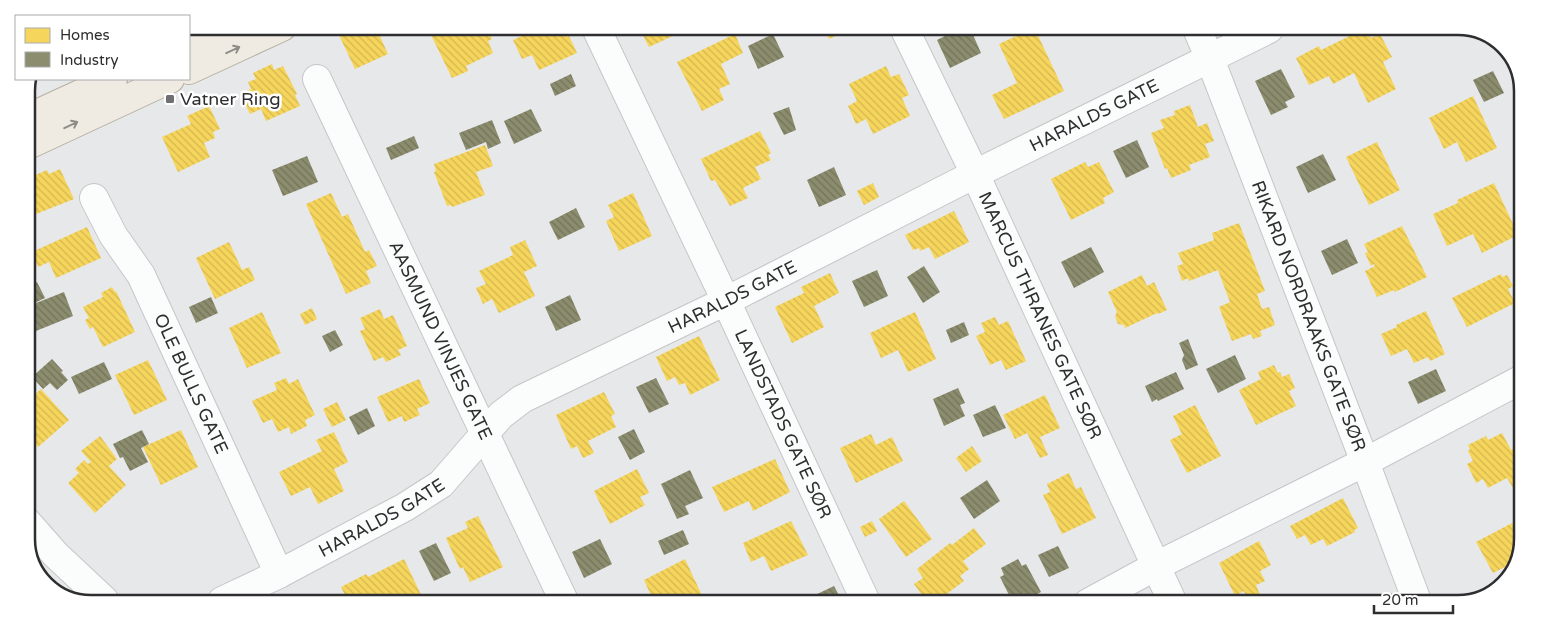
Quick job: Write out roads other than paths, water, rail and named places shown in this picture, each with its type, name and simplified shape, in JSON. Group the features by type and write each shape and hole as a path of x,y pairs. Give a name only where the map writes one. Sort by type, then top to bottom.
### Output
{"main road":[{"path":"190,44 208,35"},
{"path":"190,70 265,35"},
{"path":"35,116 112,80"},
{"path":"35,142 168,80"}],"street":[{"name":"LANDSTADS GATE SØR","path":"599,35 863,595"},
{"name":"MARCUS THRANES GATE SØR","path":"907,35 975,174 1169,595"},
{"name":"RIKARD NORDRAAKS GATE SØR","path":"1200,35 1415,595"},
{"name":"HARALDS GATE","path":"235,595 279,574 405,507 441,484 501,414 522,399 726,301 975,174 1257,35"},
{"name":"AASMUND VINJES GATE","path":"317,79 561,595"},
{"name":"OLE BULLS GATE","path":"94,198 113,235 141,275 279,574"},
{"path":"1103,595 1156,566 1365,462 1514,383"},
{"path":"35,531 56,555 99,595"}],"place":[{"name":"Vatner Ring","path":"170,99"}]}
